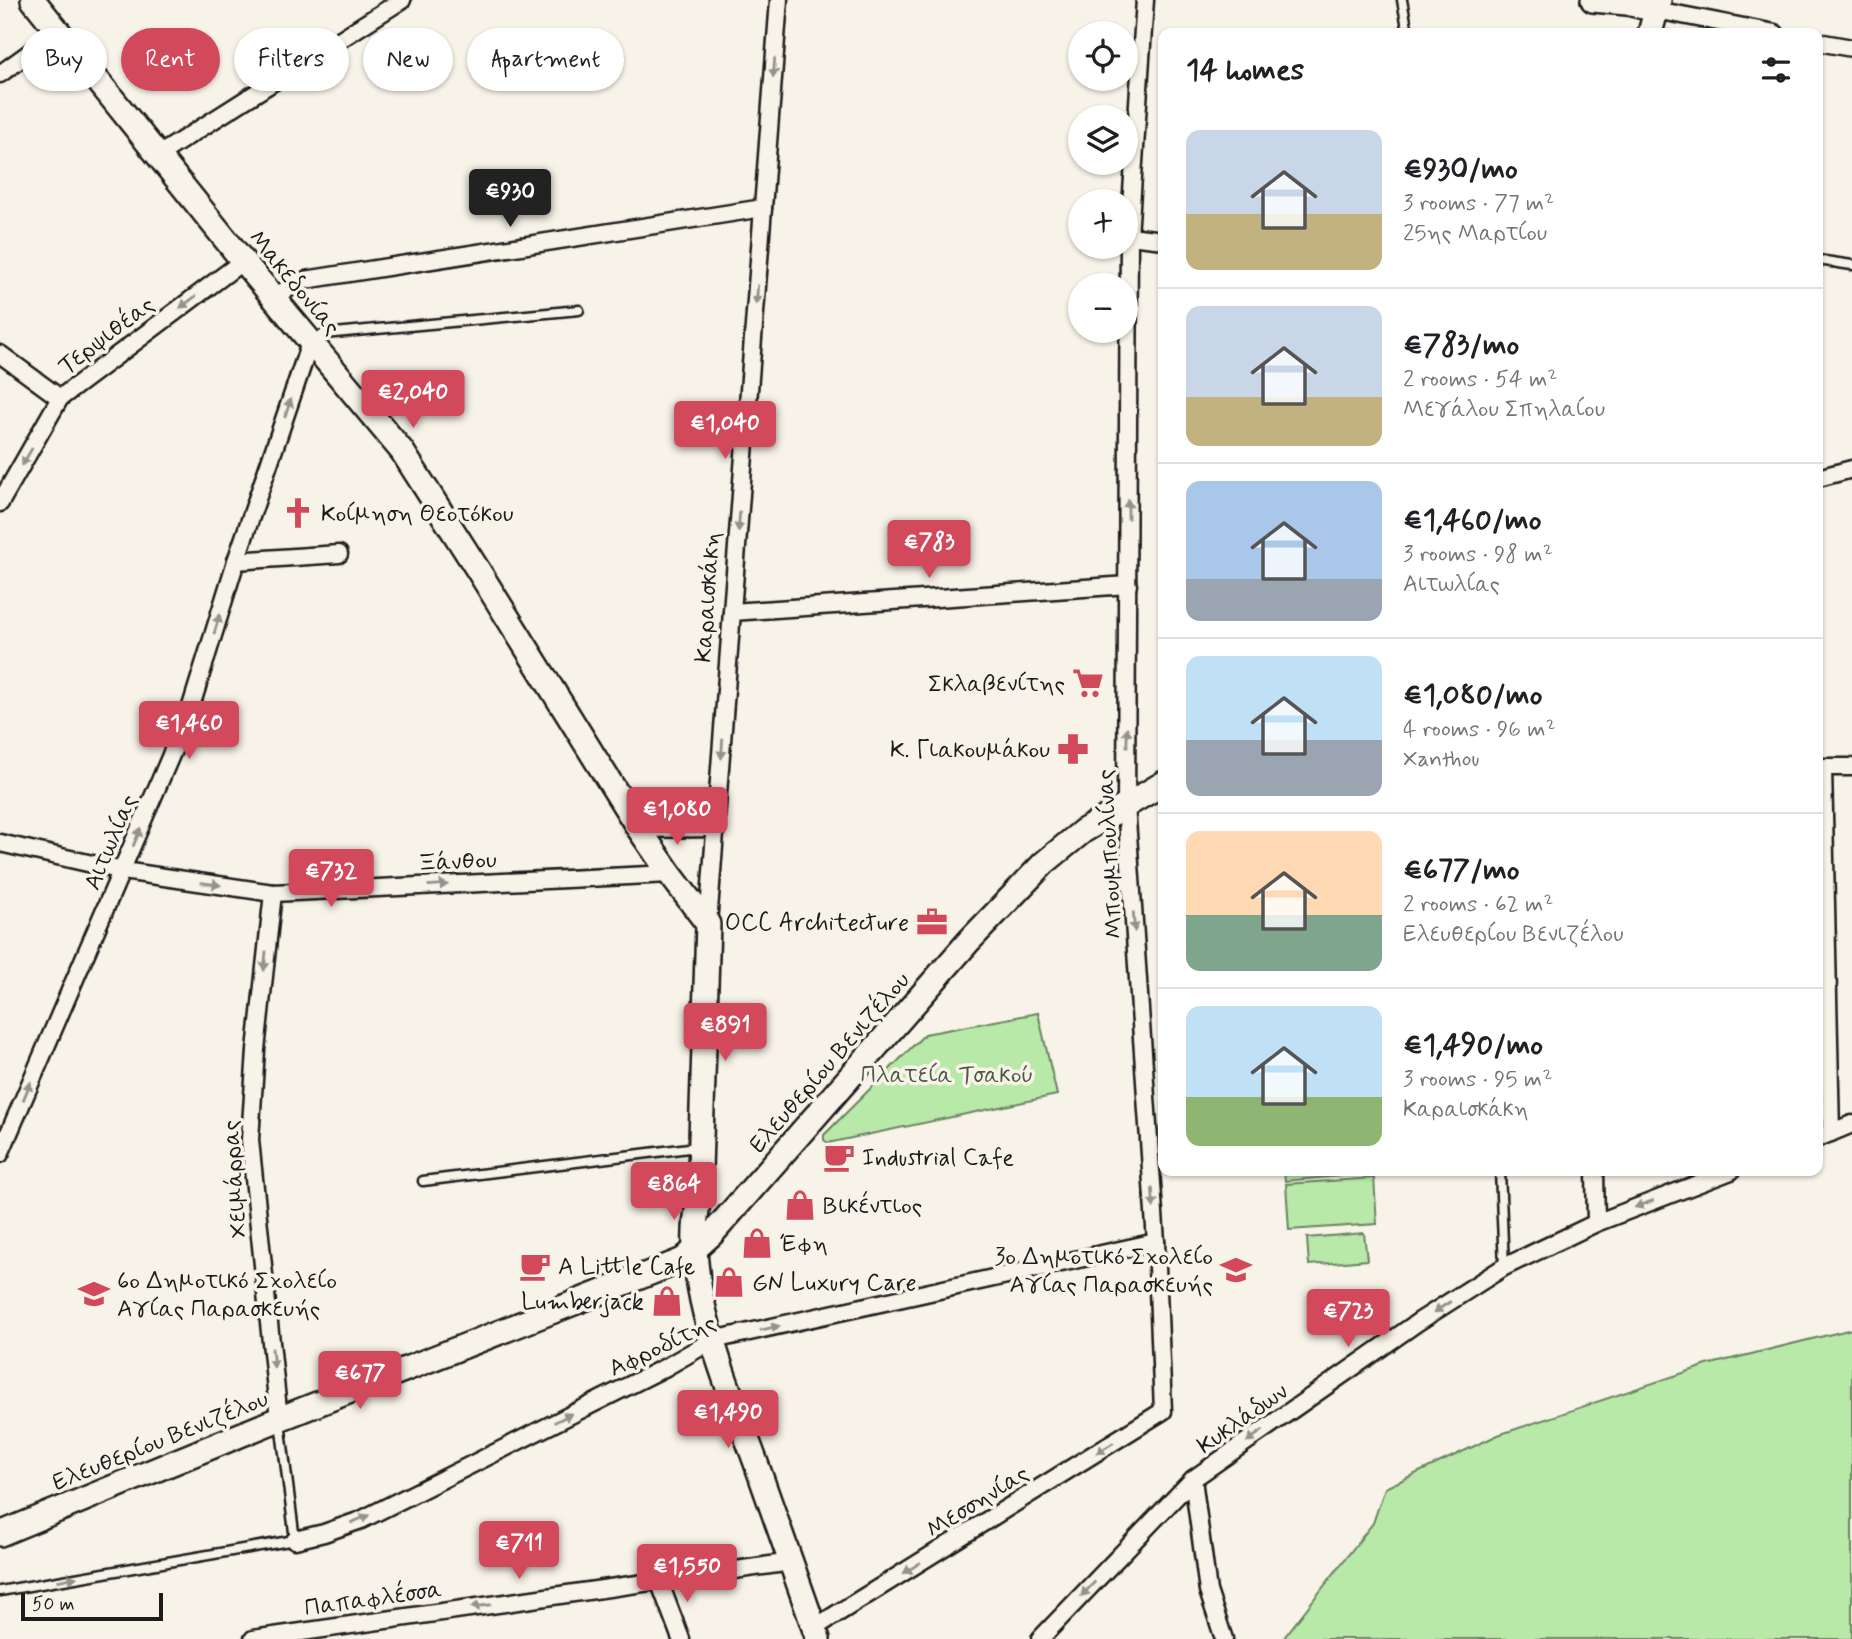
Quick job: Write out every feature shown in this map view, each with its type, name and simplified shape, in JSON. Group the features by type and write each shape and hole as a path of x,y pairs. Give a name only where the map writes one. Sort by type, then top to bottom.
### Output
{"street":[{"name":"Μακεδονίας","path":"33,0 55,28"},
{"path":"157,156 402,0"},
{"name":"Καραισκάκη","path":"779,0 708,924 696,1249 713,1340 816,1634"},
{"name":"Μπουμπουλίνας","path":"1132,189 1145,0"},
{"path":"1593,0 1657,5 1754,28"},
{"path":"1651,28 1657,5"},
{"path":"1823,43 1852,48"},
{"path":"0,74 21,59"},
{"name":"Μακεδονίας","path":"105,91 272,297 402,451 639,828 708,924"},
{"path":"272,297 305,279 763,208"},
{"path":"1138,237 1158,239"},
{"name":"Μπουμπουλίνας","path":"1129,259 1126,805 1156,1242 1163,1411"},
{"name":"Τερψιθέας","path":"0,503 60,398 243,261"},
{"name":"Αιτωλίας","path":"0,1154 189,713 236,561 310,343"},
{"path":"0,354 60,398"},
{"path":"1823,477 1852,469"},
{"path":"236,561 339,554"},
{"path":"732,612 1128,585"},
{"path":"1823,767 1852,767"},
{"name":"Ελευθερίου Βενιζέλου","path":"0,1534 279,1419 670,1266 696,1249 713,1233 969,941 1044,863 1074,836 1158,786"},
{"path":"639,828 715,828"},
{"name":"Ξάνθου","path":"0,843 123,871 273,893 670,874"},
{"name":"Χειμάρρας","path":"273,893 256,1050 250,1140 279,1419"},
{"path":"1823,951 1825,1135 1852,1124"},
{"path":"1595,1176 1596,1223"},
{"name":"Κυκλάδων","path":"1040,1639 1193,1479 1418,1322 1504,1267 1700,1177"},
{"name":"Καραισκάκη","path":"699,1200 713,1233"},
{"name":"Αφροδίτης","path":"295,1540 361,1520 666,1367 713,1340 1156,1242"},
{"name":"Μεσσηνίας","path":"816,1634 1163,1411"},
{"path":"1193,1479 1208,1591 1224,1639"},
{"name":"Παπαφλέσσα","path":"253,1639 791,1562"},
{"path":"660,1581 681,1639"}],"lane":[{"path":"1402,0 1407,28"},
{"path":"1823,261 1852,265"},
{"path":"310,343 324,334 579,310"},
{"path":"423,1181 700,1146"},
{"path":"1500,1176 1504,1267"},
{"path":"0,1591 295,1540 279,1419"}],"green space":[{"name":"Πλατεία Τσακού","path":"1038,1013 1057,1095 828,1143 824,1140 824,1135 925,1034"},
{"path":"1284,1176 1341,1176 1285,1181"},
{"path":"1374,1178 1377,1224 1289,1230 1286,1184"},
{"path":"1364,1233 1367,1260 1309,1265 1307,1238"},
{"path":"1852,1329 1852,1639 1283,1639 1373,1523 1385,1488 1498,1435 1707,1365"}],"place":[{"name":"Κοίμηση Θεοτόκου","path":"298,513"},
{"name":"Σκλαβενίτης","path":"1088,683"},
{"name":"Κ. Γιακουμάκου","path":"1073,749"},
{"name":"OCC Architecture","path":"932,922"},
{"name":"Industrial Cafe","path":"839,1157"},
{"name":"Βικέντιος","path":"800,1205"},
{"name":"Έφη","path":"757,1243"},
{"name":"A Little Cafe","path":"535,1266"},
{"name":"3ο Δημοτικό Σχολείο Αγίας Παρασκευής","path":"1236,1270"},
{"name":"GN Luxury Care","path":"729,1282"},
{"name":"6ο Δημοτικό Σχολείο Αγίας Παρασκευής","path":"94,1294"},
{"name":"Lumberjack","path":"667,1301"}]}
